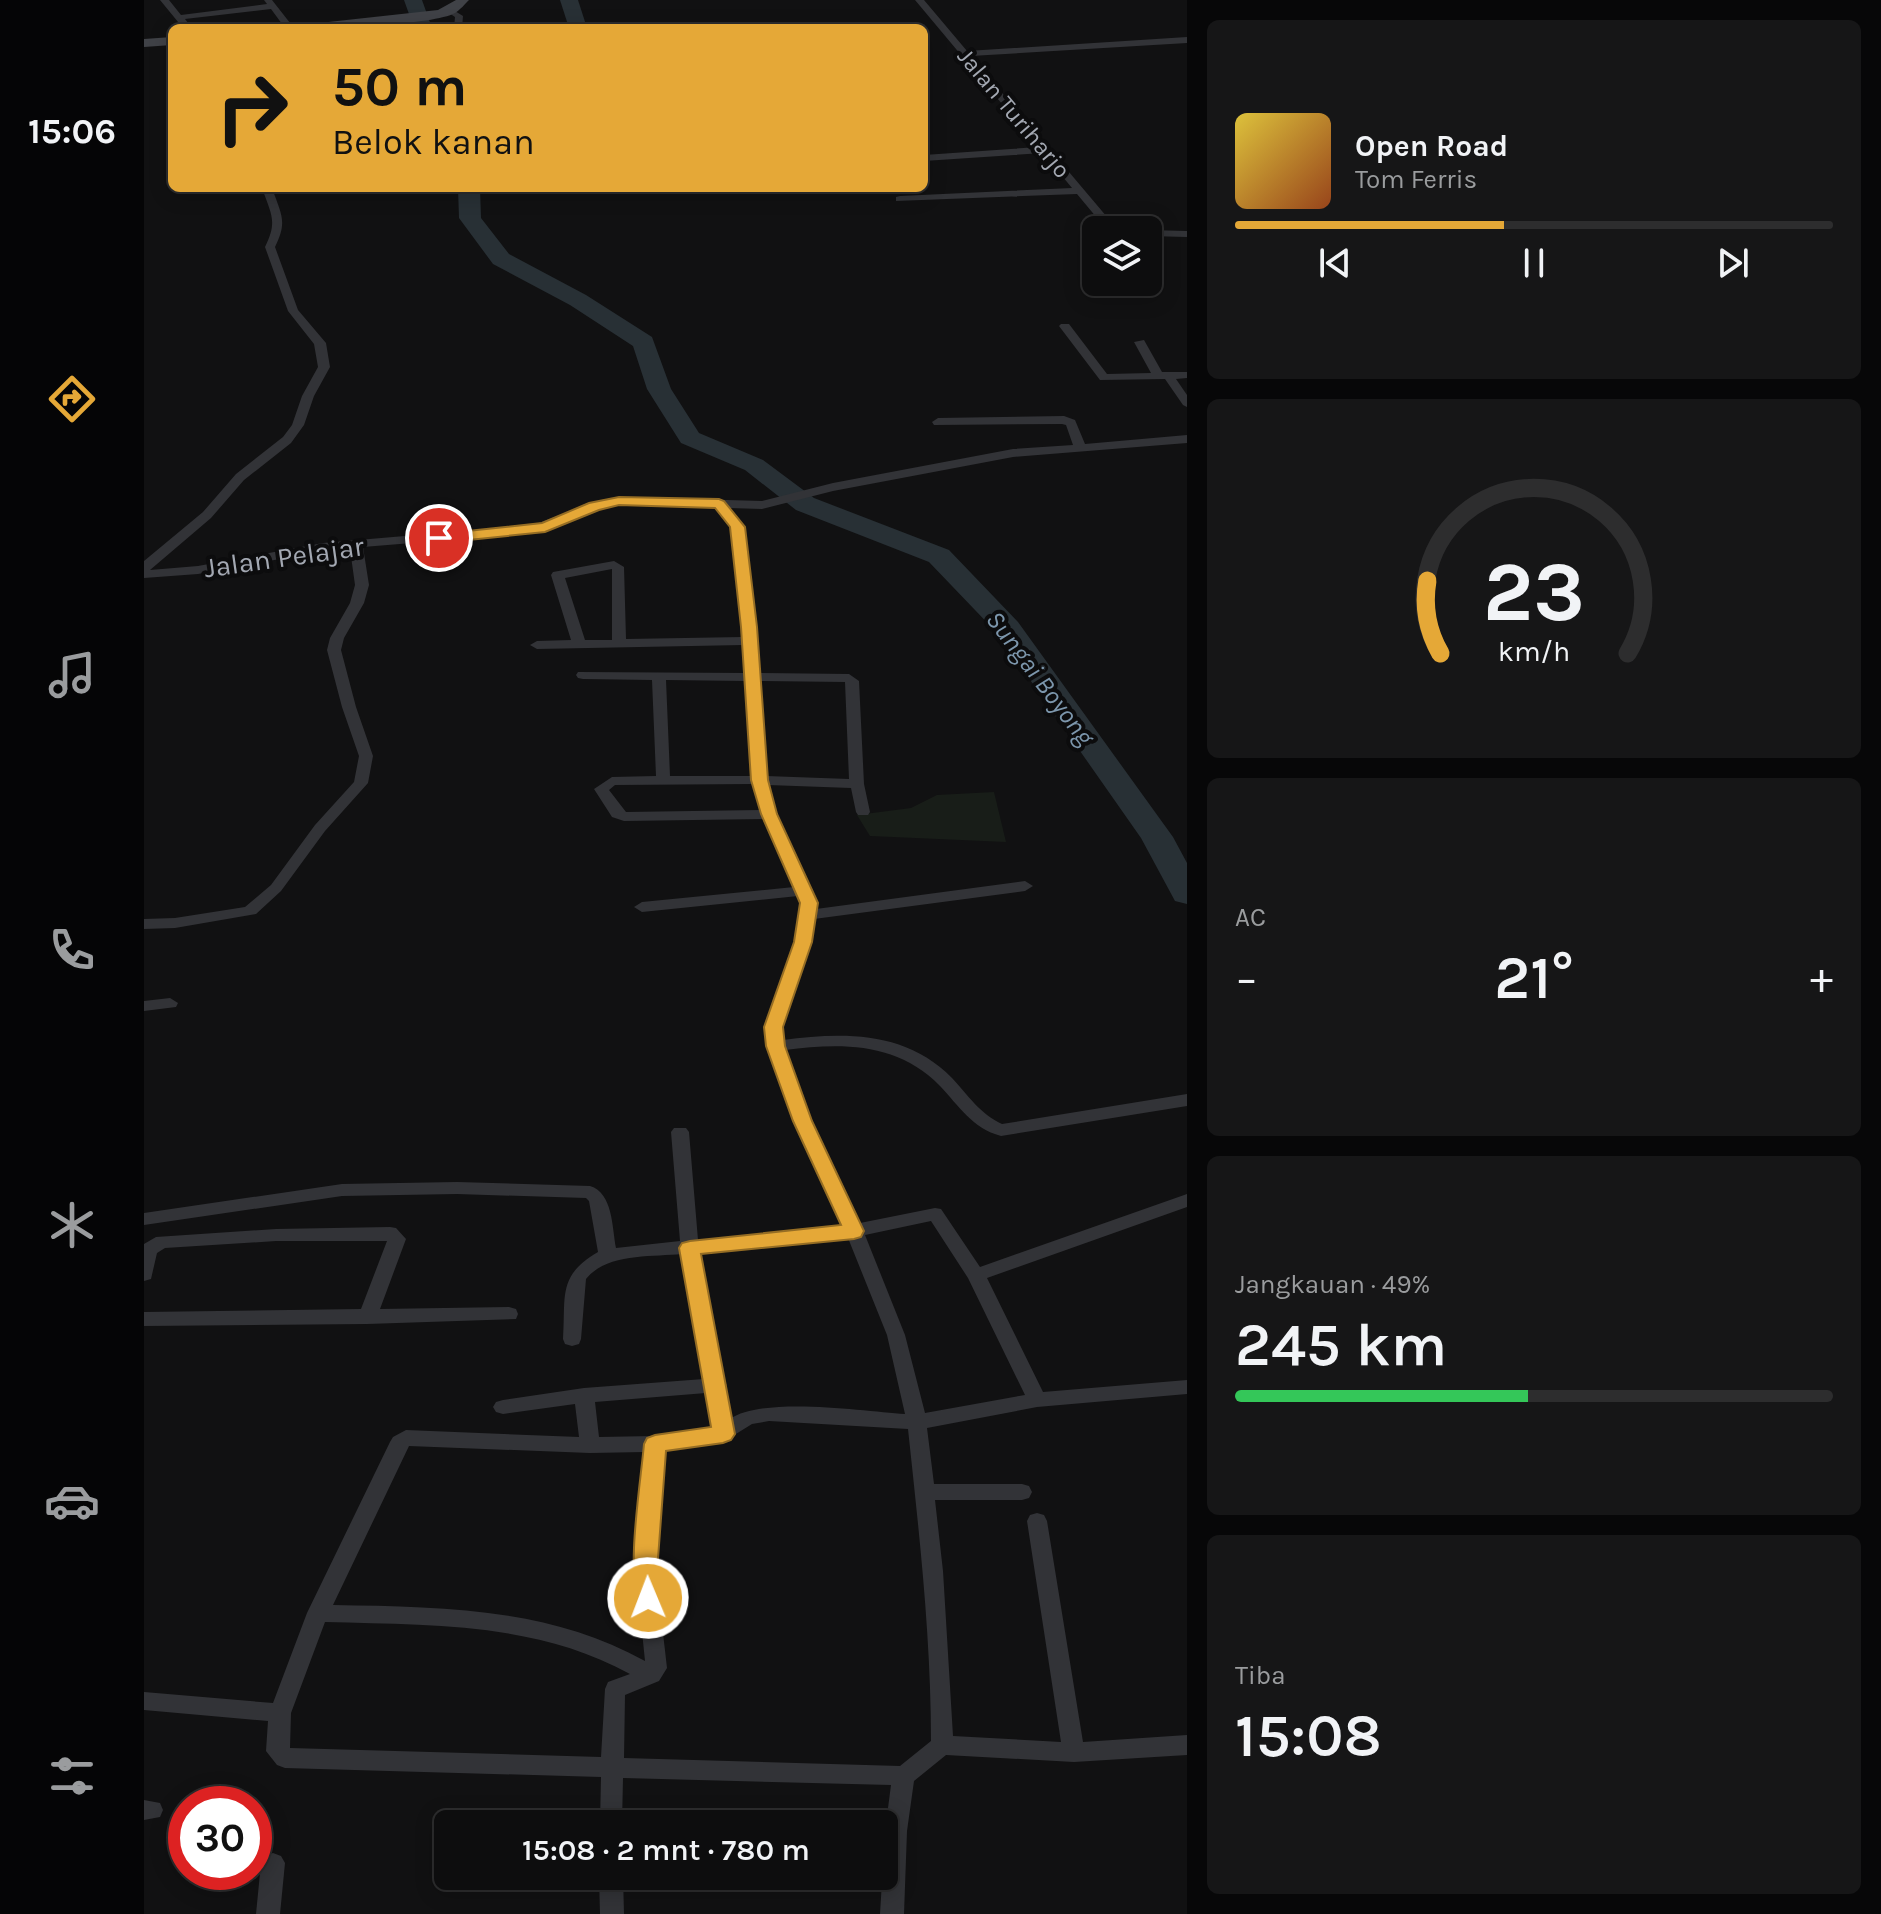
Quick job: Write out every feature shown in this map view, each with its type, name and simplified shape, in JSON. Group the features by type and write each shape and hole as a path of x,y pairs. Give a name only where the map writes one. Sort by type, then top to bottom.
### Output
{"main road":[{"path":"354,24 444,13 463,0"},
{"path":"144,43 168,41"}],"street":[{"path":"164,0 186,24"},
{"name":"Jalan Turiharjo","path":"919,0 1101,216"},
{"path":"182,17 271,3 287,24"},
{"path":"444,13 459,16 458,24"},
{"path":"965,54 1187,40"},
{"path":"928,158 1044,150"},
{"path":"900,199 1079,191"},
{"path":"144,568 207,515 240,477 287,440 298,425 324,367 320,343 293,311 270,247 279,222 268,192"},
{"path":"1162,233 1187,234"},
{"path":"1065,326 1104,378 1187,375"},
{"path":"1140,342 1187,403"},
{"path":"938,422 1064,420 1071,423 1080,446"},
{"path":"737,527 769,503 833,487 982,458 1080,446 1187,439"},
{"name":"Jalan Pelajar","path":"144,574 198,570 323,547 535,529 605,503 619,501 769,503"},
{"path":"719,504 737,527 750,641 759,780 769,814 805,891 808,915 803,942 774,1027 775,1046 803,1121 854,1231 896,1335 917,1422 941,1688 942,1745"},
{"path":"144,924 250,911 276,888 320,828 361,783 366,756 334,650 337,638 357,603 362,585 356,546"},
{"path":"579,644 558,575 614,565 618,567 619,643"},
{"path":"537,645 750,641"},
{"path":"583,675 849,678 852,681 857,784 863,812"},
{"path":"659,675 663,781"},
{"path":"769,814 624,817 617,814 601,789 612,781 759,780 857,784"},
{"path":"808,915 1025,886"},
{"path":"642,907 805,891"},
{"path":"144,1006 170,1003"},
{"path":"775,1046 829,1039 866,1040 890,1046 915,1056 942,1078 972,1112 1001,1130 1187,1100"},
{"path":"680,1132 690,1248 717,1385 723,1434"},
{"path":"144,1219 342,1190 457,1188 590,1192 597,1198 608,1255"},
{"path":"976,1275 1187,1200"},
{"path":"572,1339 577,1278 585,1268 608,1255 854,1231 935,1214 976,1275 1037,1400"},
{"path":"144,1274 148,1250 162,1242 276,1235 390,1233 397,1239 367,1317"},
{"path":"144,1319 509,1314"},
{"path":"503,1407 584,1395 717,1385"},
{"path":"1187,1387 1037,1400 917,1422 769,1413 747,1417 723,1434 655,1444 590,1445 406,1438 400,1442 318,1613 280,1713 277,1751 285,1758 904,1776 942,1745 1074,1752 1187,1745"},
{"path":"584,1395 590,1445"},
{"path":"611,1810 610,1767 616,1689 651,1675 656,1668 646,1572 655,1444"},
{"path":"923,1492 1022,1492"},
{"path":"1037,1521 1074,1752"},
{"path":"318,1613 512,1621 613,1651 651,1675"},
{"path":"144,1701 280,1713"},
{"path":"892,1914 896,1831 904,1776"},
{"path":"268,1914 273,1863"},
{"path":"611,1890 612,1914"}],"shaded area":[{"path":"994,792 1006,842 870,836 857,815 911,808 937,795"}],"waterway":[{"name":"Sungai Boyong","path":"413,0 422,24"},
{"path":"569,0 577,24"},
{"name":"Sungai Boyong","path":"469,192 470,218 501,259 578,300 644,342 659,389 690,438 754,465 805,504 939,556 1008,628 1157,837 1187,894"}],"route":[{"path":"439,538 545,527 594,506 619,501 719,504 737,527 749,627 759,780 769,814 803,883 809,903 803,942 774,1027 775,1046 828,1180 854,1231 690,1248 717,1385 723,1434 655,1444 646,1572 648,1598"}]}
